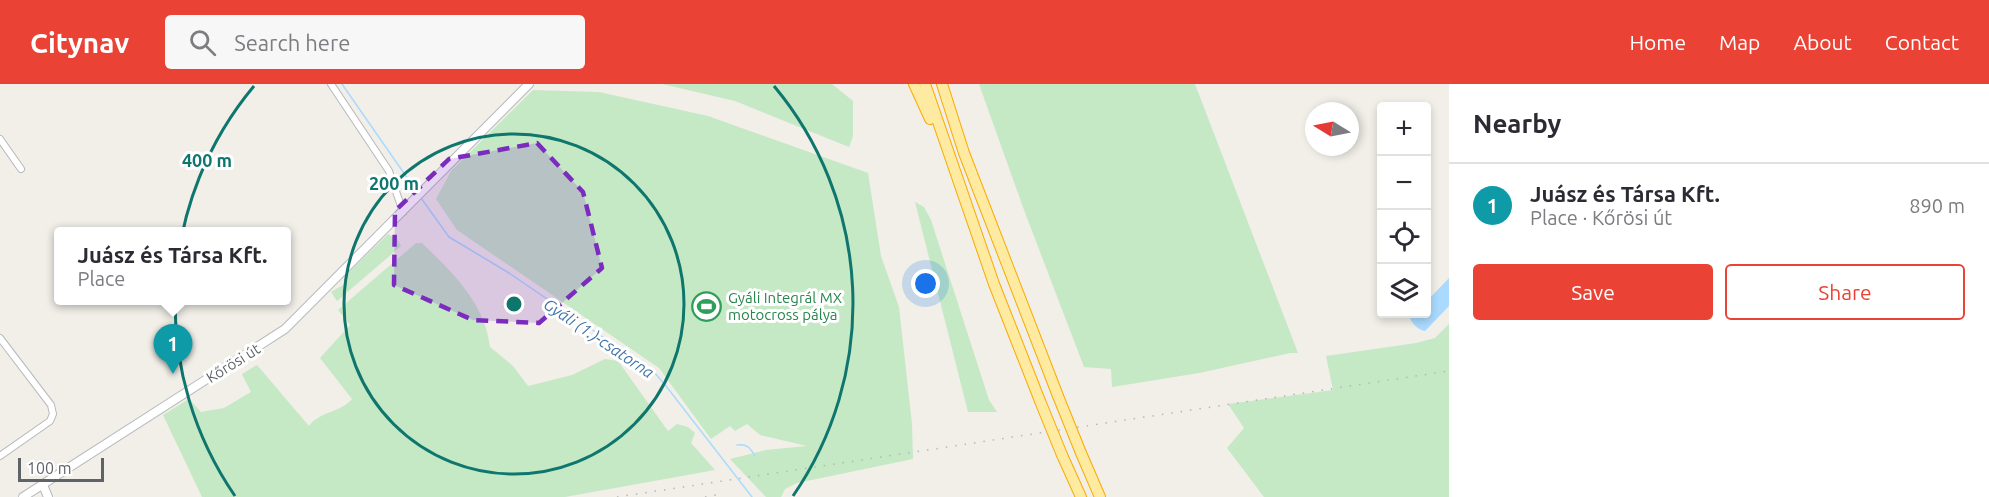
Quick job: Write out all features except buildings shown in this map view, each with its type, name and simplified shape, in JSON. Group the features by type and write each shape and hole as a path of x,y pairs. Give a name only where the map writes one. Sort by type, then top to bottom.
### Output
{"highway":[{"path":"914,84 949,157"},
{"path":"925,84 994,284 1081,497"},
{"path":"944,84 950,109 996,238 1100,497"}],"main road":[{"name":"Kőrösi út","path":"23,497 285,329 529,84"},
{"path":"43,485 48,497"}],"street":[{"path":"332,84 389,171 403,212"},
{"path":"0,139 21,169"},
{"path":"0,338 51,405 53,414 50,421 0,456"}],"highlighted area":[{"path":"537,143 583,192 602,268 539,323 473,320 394,285 395,211 449,159"}],"green space":[{"path":"662,84 832,84 853,101 853,136 849,147 735,101"},
{"path":"979,84 1195,84 1298,353 1199,373 1112,387 1111,369 1084,367"},
{"name":"Gyáli Integrál MX motocross pálya","path":"533,90 599,92 708,116 868,173 881,256 899,307 912,424 913,459 797,483 785,489 781,497 766,497 730,459 766,450 807,446 760,435 747,424 735,431 730,426 711,439 659,368 457,230 436,199 451,171"},
{"path":"915,202 924,207 931,220 989,400 997,412 968,412"},
{"path":"388,234 398,240 401,246 337,301 331,292 343,285 350,271"},
{"path":"416,243 422,243 465,289 481,316 490,347 513,366 528,386 572,375 605,359 618,361 668,431 677,424 688,427 695,433 691,443 715,470 565,497 202,497 163,415 189,399 201,412 224,408 251,392 242,374 257,365 309,426 319,417 347,404 352,399 320,358 350,325 338,310"},
{"path":"1449,324 1449,497 1264,497 1227,448 1244,428 1228,404 1333,390 1326,356 1416,343 1435,338"}],"water":[{"path":"1449,278 1449,306 1425,331 1414,324 1410,318 1431,318 1431,297"}],"waterway":[{"name":"Gyáli (1.)-csatorna","path":"342,84 417,192"},
{"name":"Gyáli (1.)-csatorna","path":"421,198 449,237 509,273 654,372 752,497"},
{"path":"737,445 748,447 755,456"}],"railway":[{"path":"617,497 1449,371"},
{"path":"705,497 722,494"}],"place":[{"name":"Gyáli Integrál MX motocross pálya","path":"707,306"},
{"name":"Juász és Társa Kft.","path":"173,374"}]}
